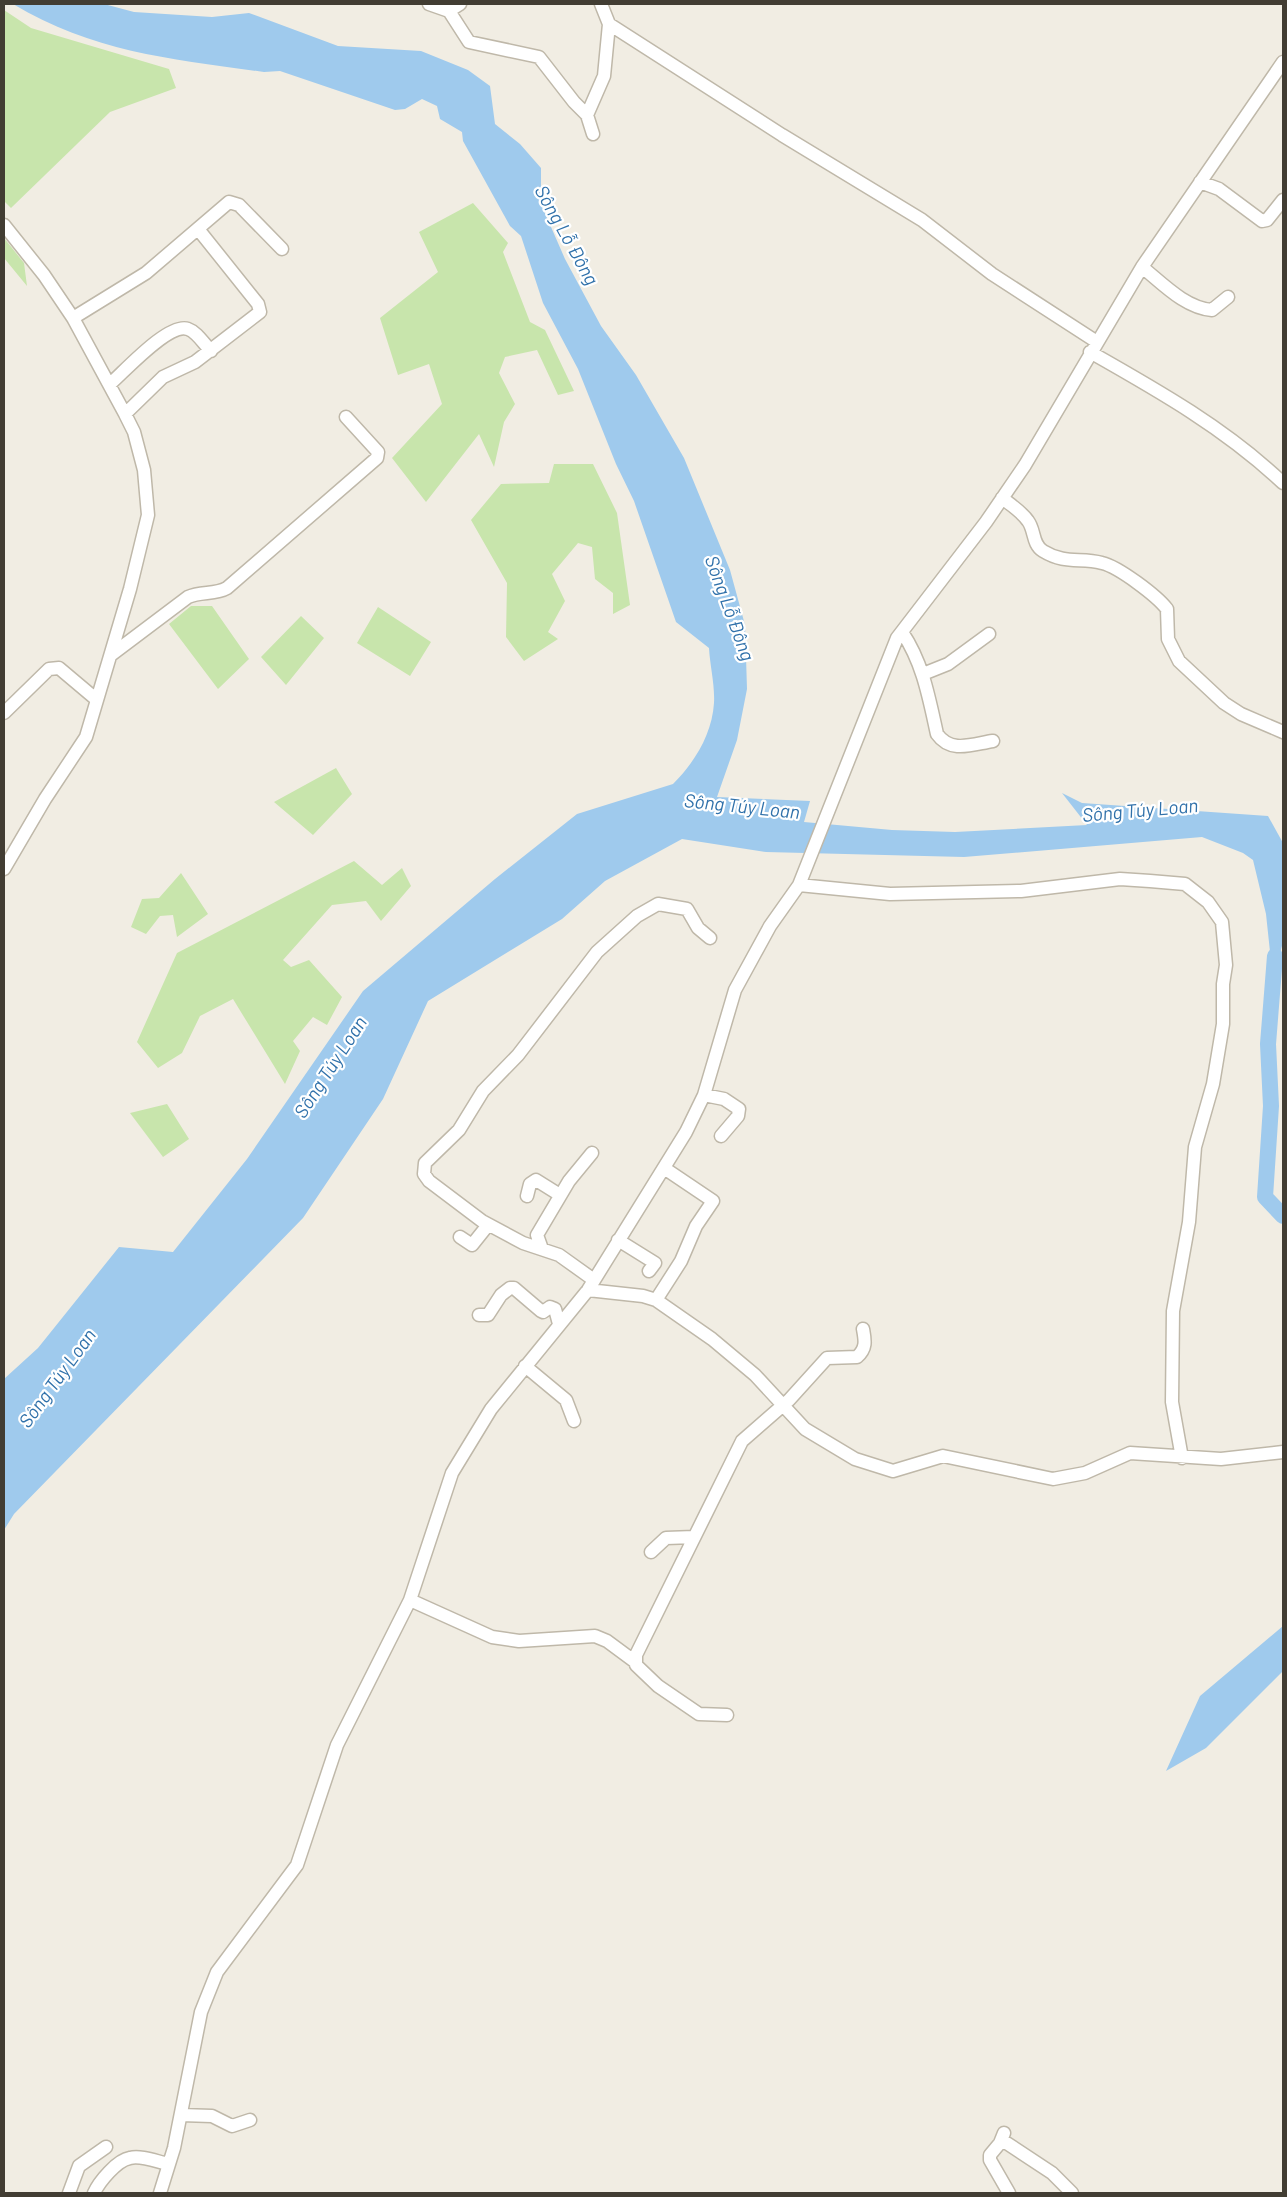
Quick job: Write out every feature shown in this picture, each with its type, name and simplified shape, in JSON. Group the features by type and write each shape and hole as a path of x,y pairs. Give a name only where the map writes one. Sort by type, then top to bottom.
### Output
{"street":[{"path":"429,4 449,11 468,42 539,57 574,102 587,115 593,134"},
{"path":"449,11 460,4"},
{"path":"587,115 603,80 609,24 601,4"},
{"path":"609,24 782,135 922,220 992,274 1093,347 1233,440 1283,483"},
{"path":"160,2193 181,2115 201,2012 217,1972 296,1866 337,1745 410,1600 452,1474 491,1409 591,1285 686,1132 704,1095 735,990 770,926 799,885 897,638 1025,465 1142,267 1283,62"},
{"path":"1200,182 1219,189 1262,221 1267,220 1283,200"},
{"path":"72,318 146,273 222,206 232,201 239,205 282,249"},
{"path":"4,225 44,275 72,318 110,384 134,432 144,470 148,515 111,655 86,737 45,799 4,869"},
{"path":"125,414 163,377 195,362 260,312 260,308 198,229"},
{"path":"1142,267 1185,300 1197,306 1212,310 1228,297"},
{"path":"110,384 164,336 177,329 189,329 194,332 211,351"},
{"path":"111,655 188,598 197,594 220,592 227,588 377,458 378,452 346,417"},
{"path":"1002,498 1030,523 1036,542 1043,551 1066,561 1094,562 1109,565 1152,594 1167,609 1168,639 1172,651 1185,667 1224,704 1241,714 1283,732"},
{"path":"902,632 915,654 923,674 937,734 941,739 951,746 958,747 993,741"},
{"path":"923,674 948,664 989,634"},
{"path":"4,713 49,669 59,668 97,700"},
{"path":"799,885 890,894 1021,891 1120,879 1185,884 1208,902 1222,922 1226,965 1223,984 1223,1024 1212,1084 1195,1148 1189,1222 1173,1311 1172,1402 1182,1458"},
{"path":"710,938 698,928 687,909 658,904 638,916 597,952 518,1055 483,1092 459,1130 426,1164 424,1174 429,1181 488,1225 523,1243 568,1260 591,1285 656,1300 712,1339 755,1375 805,1429 855,1459 893,1471 943,1456 1053,1479 1085,1474 1130,1453 1221,1460 1283,1452"},
{"path":"704,1095 724,1099 743,1107 721,1136"},
{"path":"542,1249 537,1235 560,1195 592,1153"},
{"path":"656,1300 681,1261 696,1226 713,1201 664,1168"},
{"path":"527,1196 530,1184 536,1180 560,1195"},
{"path":"460,1237 472,1244 488,1225"},
{"path":"618,1240 655,1263 649,1271"},
{"path":"479,1315 488,1314 501,1295 510,1288 514,1288 541,1311 550,1307 555,1309 559,1324"},
{"path":"634,1661 742,1441 789,1400 829,1356 857,1357 861,1354 866,1343 863,1329"},
{"path":"525,1366 566,1400 574,1421"},
{"path":"651,1552 666,1538 694,1537"},
{"path":"410,1600 492,1638 519,1640 595,1636 607,1641 634,1661 658,1686 699,1714 726,1715"},
{"path":"181,2115 212,2116 232,2126 250,2120"},
{"path":"1009,2193 990,2160 990,2155 1003,2136 1052,2173 1072,2193"},
{"path":"69,2193 79,2166 106,2147"},
{"path":"94,2193 104,2177 127,2158 135,2157 169,2164"}],"green space":[{"path":"4,10 31,28 169,69 176,88 110,112 11,208 4,201"},
{"path":"473,203 508,243 503,252 530,322 545,330 574,391 558,395 537,350 505,357 499,373 515,404 504,422 494,467 479,434 426,502 392,458 442,404 429,364 398,375 380,318 438,272 419,232"},
{"path":"4,238 24,263 27,286 4,258"},
{"path":"554,464 593,464 617,513 630,605 613,614 613,593 595,579 592,547 578,543 552,574 565,601 548,632 558,639 524,661 506,637 507,583 471,520 501,484 549,483"},
{"path":"191,606 212,606 249,659 218,689 169,624"},
{"path":"378,607 431,642 410,676 357,643"},
{"path":"301,616 324,638 286,685 261,657"},
{"path":"336,768 352,794 313,835 274,802"},
{"path":"354,861 382,885 402,868 411,886 381,921 366,901 332,905 283,960 291,967 309,960 342,997 327,1025 313,1017 293,1041 300,1051 285,1084 233,999 200,1016 182,1053 158,1068 137,1042 177,953"},
{"path":"181,873 208,914 177,937 173,915 160,916 146,934 131,927 142,899 159,898"},
{"path":"167,1104 189,1139 163,1157 130,1113"}],"water":[{"name":"Sông Lỗ Đông","path":"13,4 104,4 134,12 212,17 249,13 338,46 421,51 468,70 490,86 495,124 520,144 541,168 541,204 565,259 601,326 636,375 684,458 730,570 745,625 747,689 737,740 717,797 810,801 804,822 892,830 955,832 1087,825 1062,793 1082,803 1268,816 1283,843 1283,942 1273,980 1266,914 1253,860 1243,853 1202,837 964,857 766,852 682,839 605,881 562,919 428,1001 383,1099 303,1218 14,1514 4,1530 4,1379 38,1348 119,1247 173,1252 247,1159 363,991 495,879 577,814 673,784 701,747 710,726 714,703 709,648 676,622 634,501 616,464 578,369 543,303 521,236 510,226 463,141 462,132 440,119 437,106 422,99 405,109 395,110 280,71 264,72 197,63 104,44 44,20"},
{"path":"1283,1626 1283,1671 1206,1748 1166,1771 1200,1696"}],"waterway":[{"name":"Sông Túy Loan","path":"1275,956 1268,1044 1271,1106 1265,1197 1283,1216"}]}
